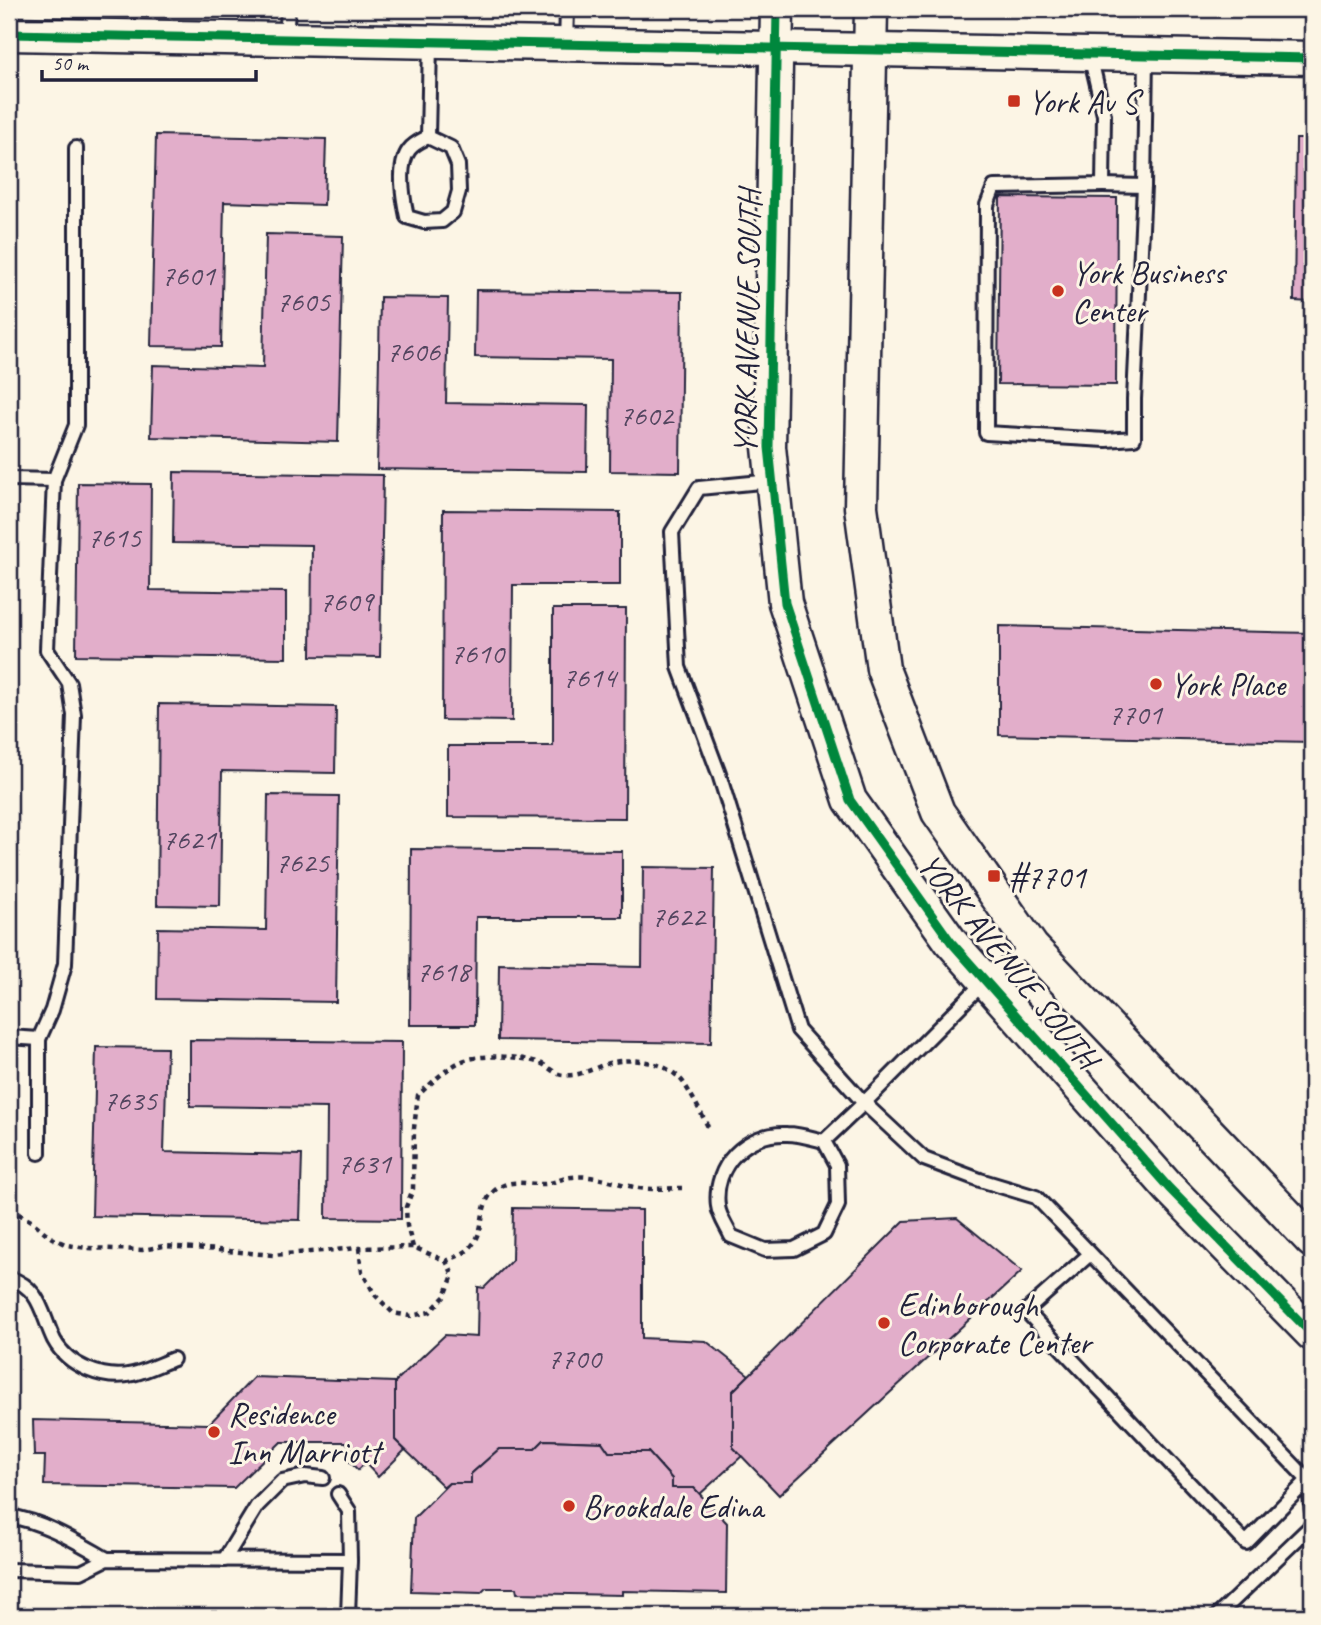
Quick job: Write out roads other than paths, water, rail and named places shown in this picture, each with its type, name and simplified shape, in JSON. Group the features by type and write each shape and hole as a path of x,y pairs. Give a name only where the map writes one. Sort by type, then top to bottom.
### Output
{"street":[{"name":"YORK AVENUE SOUTH","path":"778,9 769,447 772,481 785,603 850,800 951,942 1169,1188 1312,1334"},
{"name":"YORK AVENUE SOUTH","path":"871,9 861,507 883,668 938,812 1030,945 1312,1241"},
{"path":"9,34 1312,58"}],"lane":[{"path":"286,40 288,9"},
{"path":"566,45 567,9"},
{"path":"428,137 430,42"},
{"path":"1090,54 1104,115 1102,185"},
{"path":"1144,186 994,187 987,205 986,433 1105,440 1134,438 1144,186 1146,55"},
{"path":"428,137 451,148 458,165 459,191 453,212 442,221 424,222 407,217 402,193 403,165 409,149 428,137"},
{"path":"39,1153 39,1039 52,1010 65,964 74,715 68,683 47,650 54,480 76,425 76,148"},
{"path":"9,479 54,480"},
{"path":"772,481 699,488 672,532 679,667 719,774 798,1030 864,1103 924,1158 980,1180 1035,1197 1308,1480 1312,1513"},
{"path":"824,1141 985,981 1030,945"},
{"path":"9,1037 39,1039"},
{"path":"786,1133 824,1141 837,1165 838,1205 824,1234 794,1249 765,1250 731,1236 718,1208 719,1179 732,1157 754,1139 786,1133"},
{"path":"1090,1254 1026,1311 1246,1543 1308,1480"},
{"path":"9,1278 26,1286 36,1296 55,1340 77,1365 118,1376 132,1374 173,1359"},
{"path":"225,1560 257,1506 282,1481 305,1476 323,1478"},
{"path":"338,1494 349,1511 348,1616"},
{"path":"9,1516 28,1519 66,1535 107,1559"},
{"path":"1217,1616 1312,1525"},
{"path":"9,1570 81,1572 107,1559 350,1560"}],"place":[{"name":"York Av S","path":"1014,101"},
{"name":"York Business Center","path":"1058,291"},
{"name":"York Place","path":"1156,684"},
{"name":"#7701","path":"994,876"},
{"name":"Edinborough Corporate Center","path":"884,1323"},
{"name":"Residence Inn Marriott","path":"214,1432"},
{"name":"Brookdale Edina","path":"569,1506"}]}
